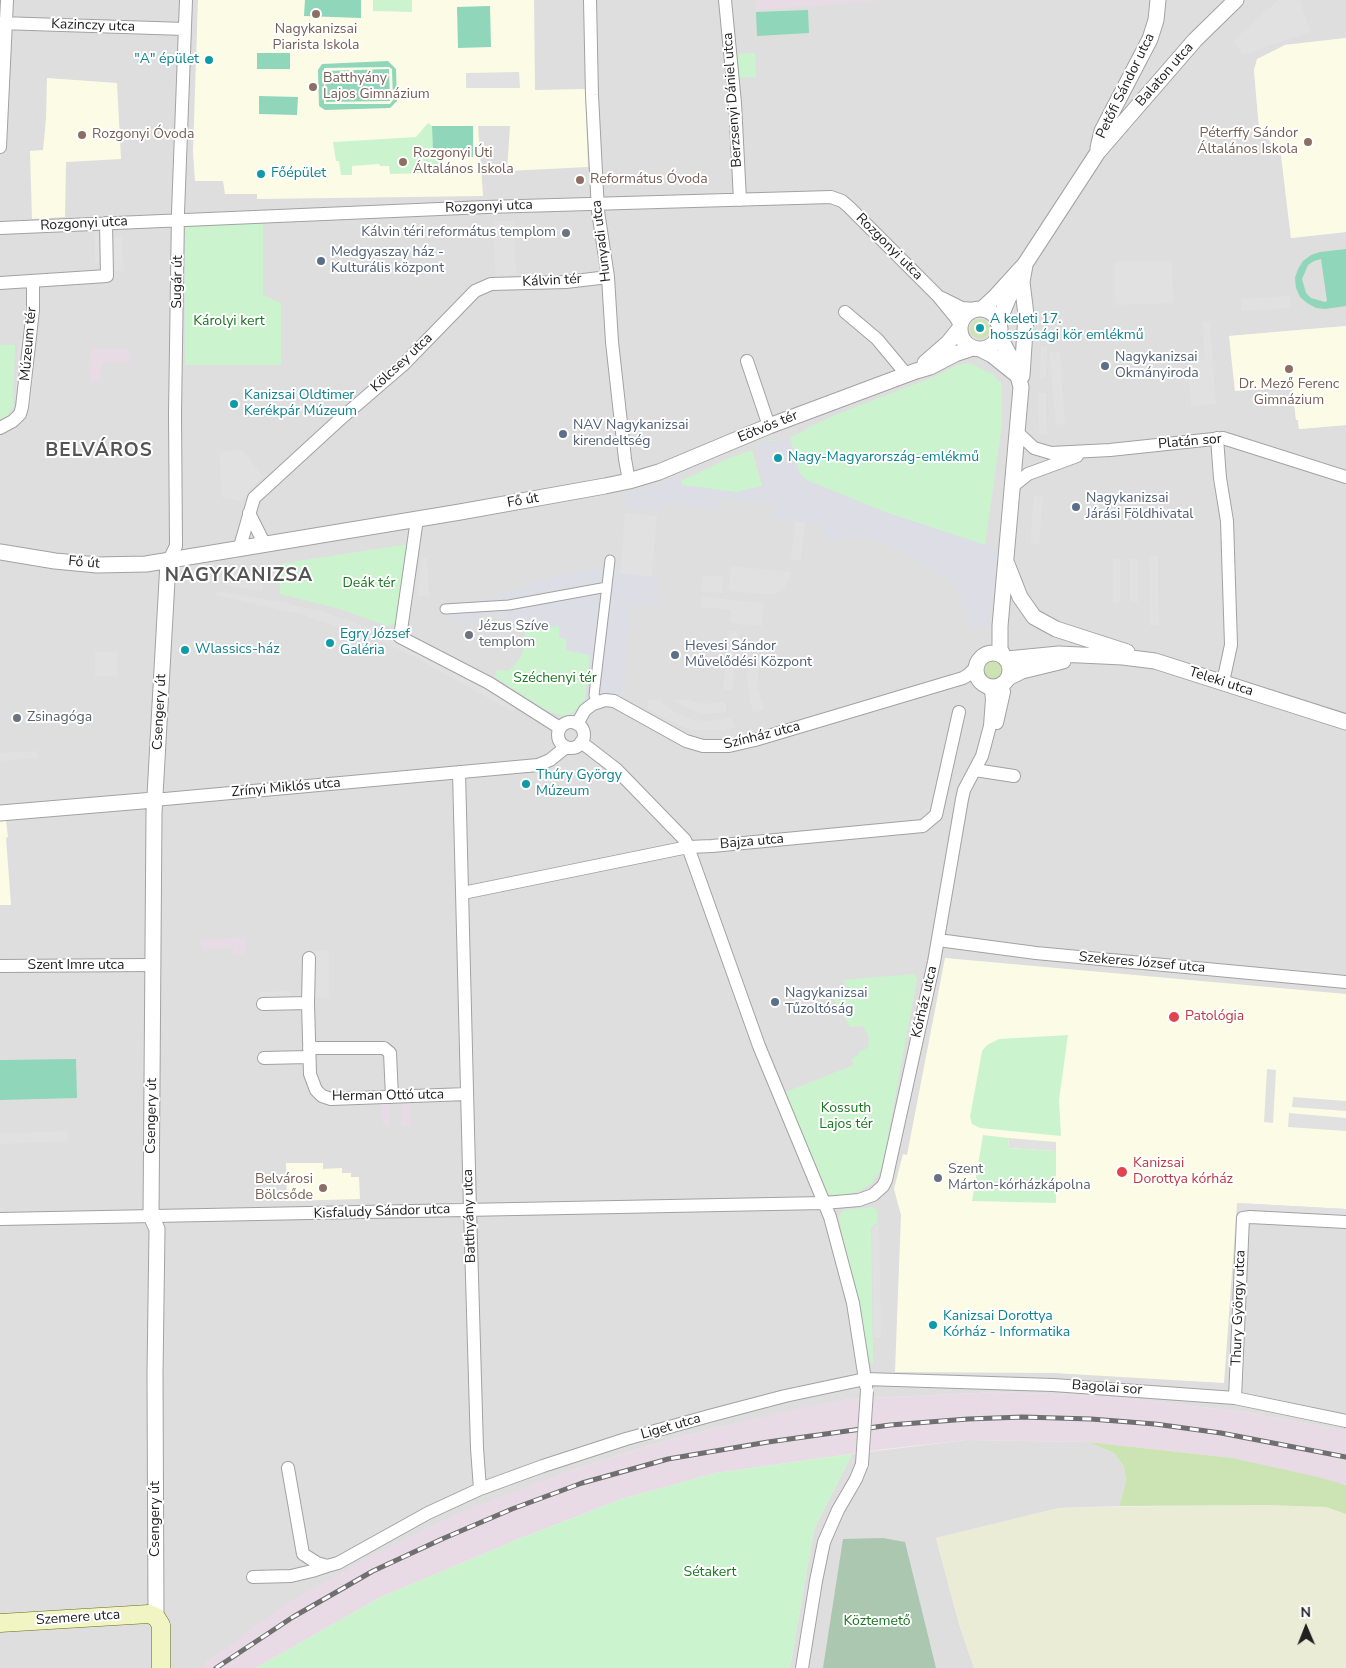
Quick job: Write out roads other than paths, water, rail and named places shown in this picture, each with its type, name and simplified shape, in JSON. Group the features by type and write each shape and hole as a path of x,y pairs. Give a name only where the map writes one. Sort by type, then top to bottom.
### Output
{"main road":[{"name":"Szemere utca","path":"0,1623 138,1614 149,1614 156,1617"},
{"name":"Csengery út","path":"156,1617 161,1625 161,1668"}],"street":[{"path":"0,146 3,23 7,0"},
{"name":"Sugár út","path":"168,562 176,546 175,414 178,220 186,0"},
{"name":"Hunyadi utca","path":"590,0 597,203 608,277 612,342 629,481"},
{"name":"Berzsenyi Dániel utca","path":"725,0 735,103 740,200"},
{"name":"Petőfi Sándor utca","path":"979,309 995,297 1023,267 1098,152 1102,131 1154,30 1158,0"},
{"name":"Balaton utca","path":"1098,152 1195,40 1236,0"},
{"name":"Kazinczy utca","path":"3,23 185,29"},
{"name":"Rozgonyi utca","path":"0,228 597,203 824,196 836,198 849,207 938,296 956,318 960,327"},
{"path":"0,283 107,276 106,223"},
{"path":"1006,561 981,672 992,687 1005,681 1010,668 1000,649 999,636 1006,561 1013,486 1019,382 1026,315 1022,288 1023,267"},
{"name":"Petőfi Sándor utca","path":"999,329 1023,267"},
{"name":"Kálvin tér","path":"496,284 566,282 608,277"},
{"name":"Múzeum tér","path":"0,428 13,421 20,414 22,407 34,310 33,281"},
{"name":"Kölcsey utca","path":"239,550 254,498 338,421 403,365 475,291 485,285 496,284"},
{"name":"Rozgonyi utca","path":"938,296 962,308 979,309"},
{"path":"979,309 991,313 1015,365 1019,382 992,355 976,349 963,339 960,327 965,315 979,309"},
{"path":"845,312 912,372"},
{"name":"Eötvös tér","path":"912,372 948,343 960,327"},
{"path":"976,349 990,347 999,329"},
{"name":"Eötvös tér","path":"629,481 659,472 769,426 930,367 955,354 976,349"},
{"path":"747,362 769,426"},
{"name":"Platán sor","path":"1017,432 1034,448 1050,453 1089,452 1218,438 1228,439 1346,478"},
{"path":"1218,438 1220,478 1228,520 1231,645 1223,682"},
{"name":"Platán sor","path":"1013,486 1028,474 1089,452"},
{"name":"Fő út","path":"418,519 629,481"},
{"path":"250,513 265,545"},
{"path":"168,562 418,519 400,637 489,684 560,728"},
{"name":"Fő út","path":"0,552 55,561 97,565 168,562"},
{"path":"577,724 585,710 599,701 594,695 610,560"},
{"path":"1006,561 1020,597 1034,617 1056,629 1154,661"},
{"name":"Csengery út","path":"156,1617 154,1374 158,1229 151,1216 152,966 154,800 168,562"},
{"path":"445,609 509,605 607,587"},
{"path":"981,672 992,653 1005,657"},
{"name":"Teleki utca","path":"1005,657 1052,654 1154,661 1346,722"},
{"name":"Teleki utca","path":"1005,681 1022,671 1052,662 1094,656"},
{"name":"Színház utca","path":"599,701 614,701 680,738 703,746 729,746 755,740 981,672"},
{"name":"Kórház utca","path":"824,1203 859,1200 873,1196 886,1180 938,940 960,807 964,790 982,756 992,711 991,691 981,672"},
{"name":"Kórház utca","path":"982,756 993,742 1005,681"},
{"name":"Bajza utca","path":"463,894 688,847 923,826 936,815 959,712"},
{"path":"570,722 577,724 583,734 581,742 574,747 566,747 558,738 560,728 570,722"},
{"path":"581,742 616,769 684,840 688,847 759,1046 830,1217 850,1293 866,1385 862,1464 824,1542 802,1668"},
{"name":"Zrínyi Miklós utca","path":"0,813 538,765 550,760 566,747"},
{"path":"975,770 1014,776"},
{"name":"Batthyány utca","path":"459,772 470,1209 477,1448 480,1489"},
{"name":"Szekeres József utca","path":"938,940 1077,957 1346,982"},
{"name":"Herman Ottó utca","path":"309,958 310,1074 313,1083 322,1096 331,1100 467,1094"},
{"name":"Szent Imre utca","path":"0,966 152,966"},
{"path":"263,1004 308,1003"},
{"path":"264,1058 309,1052 384,1048 390,1053 392,1097"},
{"name":"Kisfaludy Sándor utca","path":"0,1219 290,1215 470,1209 824,1203"},
{"name":"Thury György utca","path":"1235,1398 1243,1218 1346,1222"},
{"name":"Bagolai sor","path":"866,1385 1053,1384 1235,1398 1346,1421"},
{"name":"Liget utca","path":"480,1489 543,1466 644,1434 785,1396 866,1385"},
{"path":"288,1468 304,1554 317,1563 327,1566"},
{"path":"253,1577 291,1576 338,1562 428,1513 480,1489"}],"railway":[{"path":"216,1668 293,1617 373,1571 442,1539 512,1509 582,1483 668,1459 768,1442 890,1425 1023,1417 1091,1419 1155,1424 1221,1433 1346,1457"}],"place":[{"name":"Nagykanizsai Piarista Iskola","path":"316,14"},
{"name":"\"A\" épület","path":"209,60"},
{"name":"Batthyány Lajos Gimnázium","path":"313,87"},
{"name":"Rozgonyi Óvoda","path":"82,135"},
{"name":"Péterffy Sándor Általános Iskola","path":"1308,142"},
{"name":"Rozgonyi Úti Általános Iskola","path":"403,162"},
{"name":"Főépület","path":"261,174"},
{"name":"Református Óvoda","path":"580,180"},
{"name":"Kálvin téri református templom","path":"566,233"},
{"name":"Medgyaszay ház - Kulturális központ","path":"321,261"},
{"name":"A keleti 17. hosszúsági kör emlékmű","path":"980,328"},
{"name":"Nagykanizsai Okmányiroda","path":"1105,366"},
{"name":"Dr. Mező Ferenc Gimnázium","path":"1289,369"},
{"name":"Kanizsai Oldtimer Kerékpár Múzeum","path":"234,404"},
{"name":"NAV Nagykanizsai kirendeltség","path":"563,434"},
{"name":"Nagy-Magyarország-emlékmű","path":"778,458"},
{"name":"Nagykanizsai Járási Földhivatal","path":"1076,507"},
{"name":"Jézus Szíve templom","path":"469,635"},
{"name":"Egry József Galéria","path":"330,643"},
{"name":"Wlassics-ház","path":"185,650"},
{"name":"Hevesi Sándor Művelődési Központ","path":"675,655"},
{"name":"Zsinagóga","path":"17,718"},
{"name":"Thúry György Múzeum","path":"526,784"},
{"name":"Nagykanizsai Tűzoltóság","path":"775,1002"},
{"name":"Patológia","path":"1174,1017"},
{"name":"Kanizsai Dorottya kórház","path":"1122,1172"},
{"name":"Szent Márton-kórházkápolna","path":"938,1178"},
{"name":"Belvárosi Bölcsőde","path":"323,1188"},
{"name":"Kanizsai Dorottya Kórház - Informatika","path":"933,1325"}],"district":[{"name":"BELVÁROS","path":"99,451"},
{"name":"NAGYKANIZSA","path":"239,576"}],"park label":[{"name":"Károlyi kert","path":"229,322"},
{"name":"Deák tér","path":"369,584"},
{"name":"Széchenyi tér","path":"555,679"},
{"name":"Kossuth Lajos tér","path":"846,1118"},
{"name":"Sétakert","path":"710,1573"},
{"name":"Köztemető","path":"877,1622"}]}
